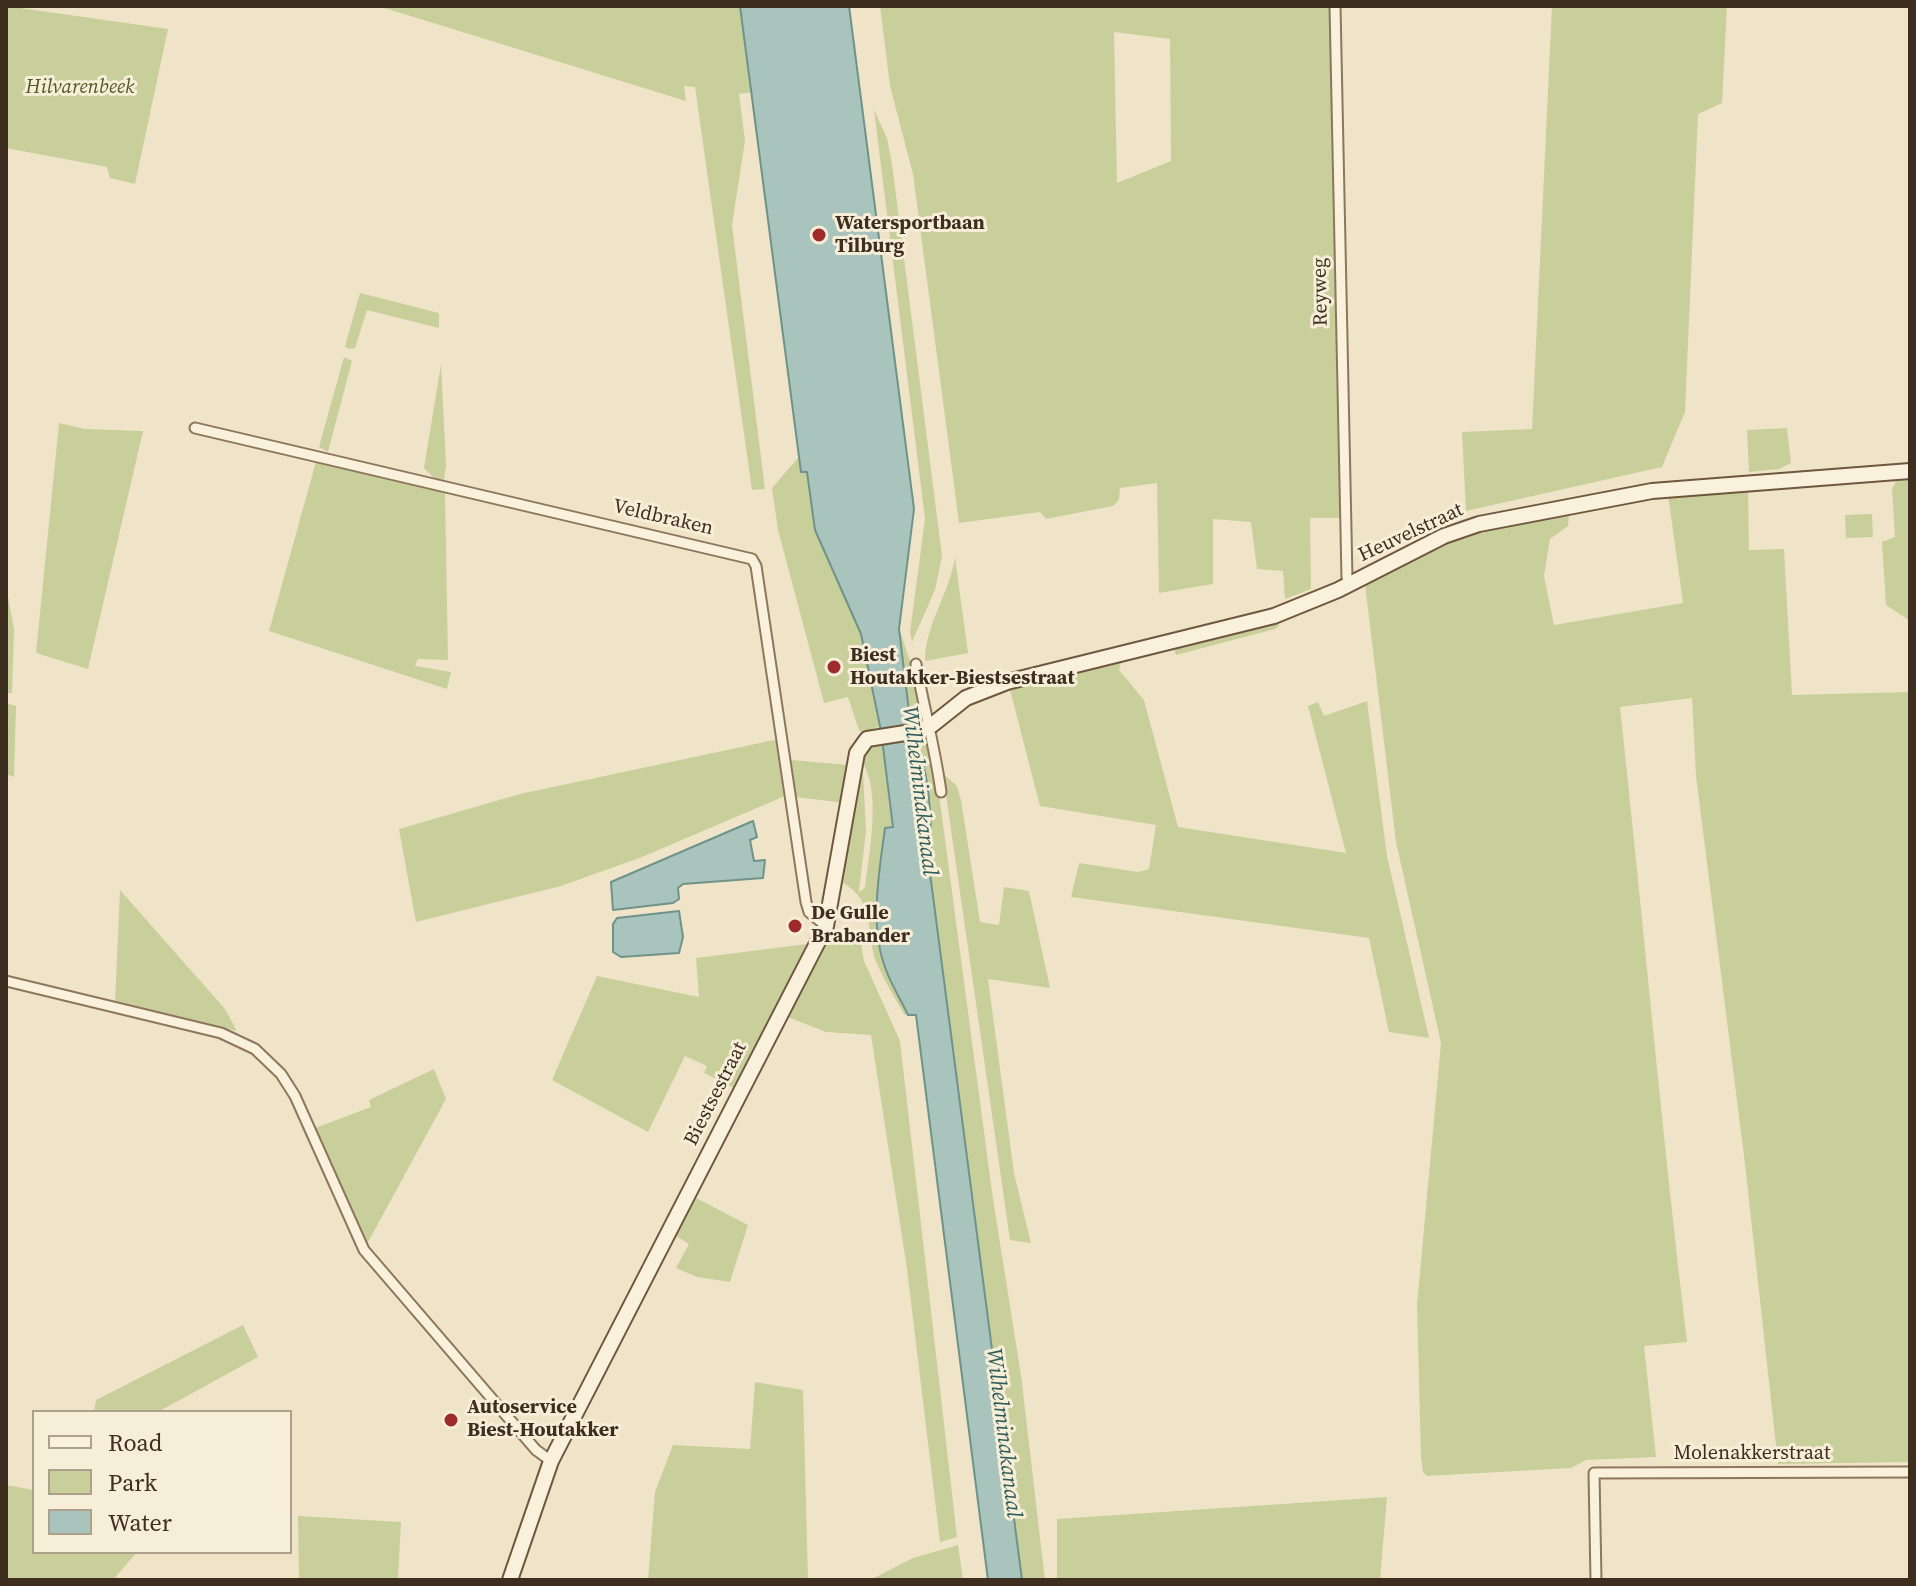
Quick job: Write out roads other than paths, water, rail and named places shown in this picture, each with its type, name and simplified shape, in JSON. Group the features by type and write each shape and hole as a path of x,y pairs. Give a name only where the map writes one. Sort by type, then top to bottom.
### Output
{"street":[{"name":"Reyweg","path":"1335,6 1347,578"},
{"name":"Veldbraken","path":"195,428 752,559 756,566 806,902 809,912 826,926"},
{"name":"Heuvelstraat","path":"925,728 966,698 988,688 1274,616 1338,590 1444,536 1479,524 1652,491 1910,471"},
{"path":"916,664 925,728 941,792"},
{"name":"Biestsestraat","path":"510,1580 551,1461 826,926 857,753 867,739 874,736 925,728"},
{"path":"6,981 221,1033 248,1044 265,1057 295,1096 364,1250 536,1450 551,1461"},
{"name":"Molenakkerstraat","path":"1596,1580 1594,1473 1910,1472"}],"water":[{"name":"Wilhelminakanaal","path":"740,6 849,6 914,509 899,629 912,736 924,766 927,784 930,873 1022,1580 988,1580 916,1015 908,1015 891,982 878,936 880,863 885,828 893,827 881,731 861,634 815,530 807,472 801,472"},
{"path":"753,821 757,837 750,840 754,861 765,860 763,878 683,884 678,888 679,899 673,903 613,910 611,882"},
{"path":"679,911 683,937 679,953 621,957 613,952 613,924 617,918"}],"place":[{"name":"Watersportbaan Tilburg","path":"819,235"},
{"name":"Biest Houtakker-Biestsestraat","path":"834,667"},
{"name":"De Gulle Brabander","path":"795,926"},
{"name":"Autoservice Biest-Houtakker","path":"451,1420"}],"park label":[{"name":"Hilvarenbeek","path":"80,88"}]}
